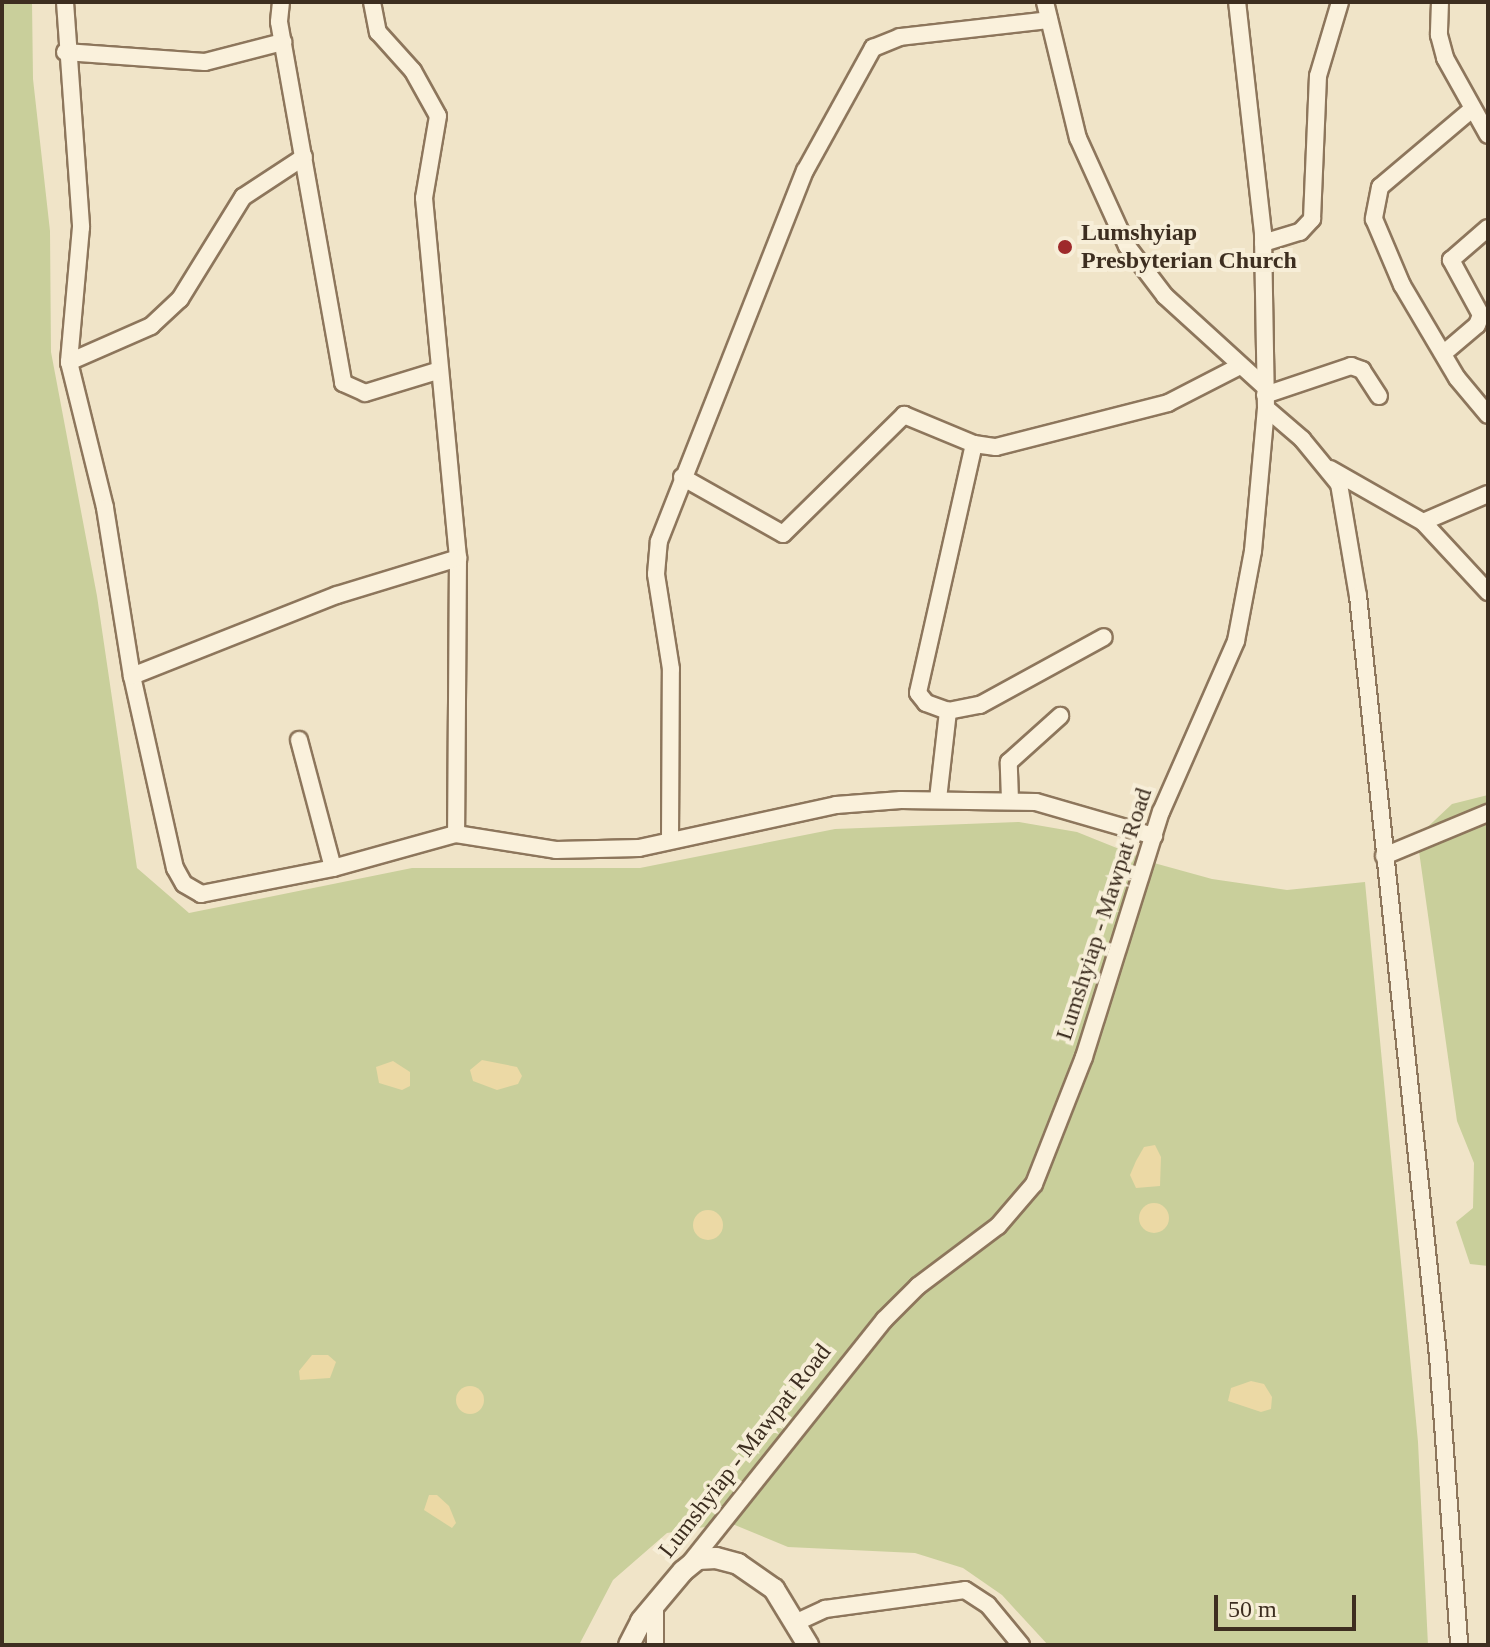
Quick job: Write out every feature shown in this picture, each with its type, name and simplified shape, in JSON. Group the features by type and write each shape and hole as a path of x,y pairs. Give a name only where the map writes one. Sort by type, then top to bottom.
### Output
{"street":[{"path":"65,2 65,52 81,227 69,362 105,508 132,676 175,868 184,884 201,894 333,868 456,834 512,846 584,851 639,848 836,805 938,799 1010,800 1076,810 1154,836"},
{"path":"281,2 283,42 343,383 365,393 437,371"},
{"path":"372,2 378,32 413,71 438,116 424,198 437,371 458,558 456,834"},
{"path":"1045,2 1078,138 1127,246 1144,274 1266,397 1329,468 1339,484 1358,596 1438,1356 1459,1645"},
{"name":"Lumshyiap - Mawpat Road","path":"629,1645 655,1603 884,1320 918,1286 998,1226 1034,1184 1084,1057 1154,836 1236,641 1253,551 1266,397 1263,243 1237,2"},
{"path":"1263,243 1300,232 1312,219 1318,76 1340,2"},
{"path":"1440,2 1442,47 1471,110 1488,135"},
{"path":"670,840 671,669 656,558 682,477 805,171 873,48 900,37 1049,20"},
{"path":"65,52 205,62 283,42"},
{"path":"1471,110 1392,175 1374,203 1384,249 1444,353 1488,415"},
{"path":"69,362 151,326 180,299 243,197 304,157"},
{"path":"1444,353 1477,325 1481,315 1451,260 1488,228"},
{"path":"1266,397 1351,366 1362,370 1379,396"},
{"path":"682,477 783,534 904,415 916,415 974,444 1023,442 1168,403 1238,367"},
{"path":"974,444 918,684 926,703 948,711 980,705 1104,637"},
{"path":"1329,468 1423,522 1488,592"},
{"path":"1423,522 1488,494"},
{"path":"132,676 337,595 458,558"},
{"path":"938,799 948,711"},
{"path":"1010,800 1007,769 1012,755 1060,716"},
{"path":"299,740 333,868"},
{"path":"1384,856 1488,813"},
{"path":"683,1571 698,1559 738,1564 774,1589 797,1622 808,1645"},
{"path":"797,1622 837,1607 965,1590 988,1605 1021,1645"},
{"path":"655,1603 655,1645"},
{"path":"1458,1627 1468,1645"}],"green space":[{"path":"2,2 32,2 33,79 50,231 51,352 97,596 137,868 189,913 412,868 640,868 835,829 1019,822 1077,832 1154,863 1212,879 1287,890 1365,882 1418,1442 1428,1645 1048,1645 1002,1595 963,1568 915,1553 788,1547 730,1523 667,1533 613,1580 579,1645 2,1645"},
{"path":"1488,795 1488,1266 1470,1264 1456,1222 1473,1208 1474,1163 1457,1121 1417,837 1452,804"}],"sand":[{"path":"482,1060 517,1067 522,1076 518,1084 497,1090 473,1081 470,1070"},
{"path":"393,1061 410,1072 410,1086 402,1090 379,1083 376,1067"},
{"path":"1155,1145 1161,1157 1160,1186 1136,1188 1130,1175 1136,1161 1144,1147"},
{"path":"1154,1203 1165,1207 1169,1218 1165,1229 1154,1233 1143,1229 1139,1218 1143,1207"},
{"path":"708,1210 719,1214 723,1225 719,1236 708,1240 697,1236 693,1225 697,1214"},
{"path":"312,1355 328,1355 336,1362 330,1378 300,1380 299,1371"},
{"path":"1251,1381 1264,1384 1272,1397 1271,1409 1261,1412 1228,1401 1231,1388"},
{"path":"470,1386 480,1390 484,1400 480,1410 470,1414 460,1410 456,1400 460,1390"},
{"path":"429,1495 437,1495 449,1506 456,1523 452,1528 424,1510"}],"place":[{"name":"Lumshyiap Presbyterian Church","path":"1065,247"}]}
